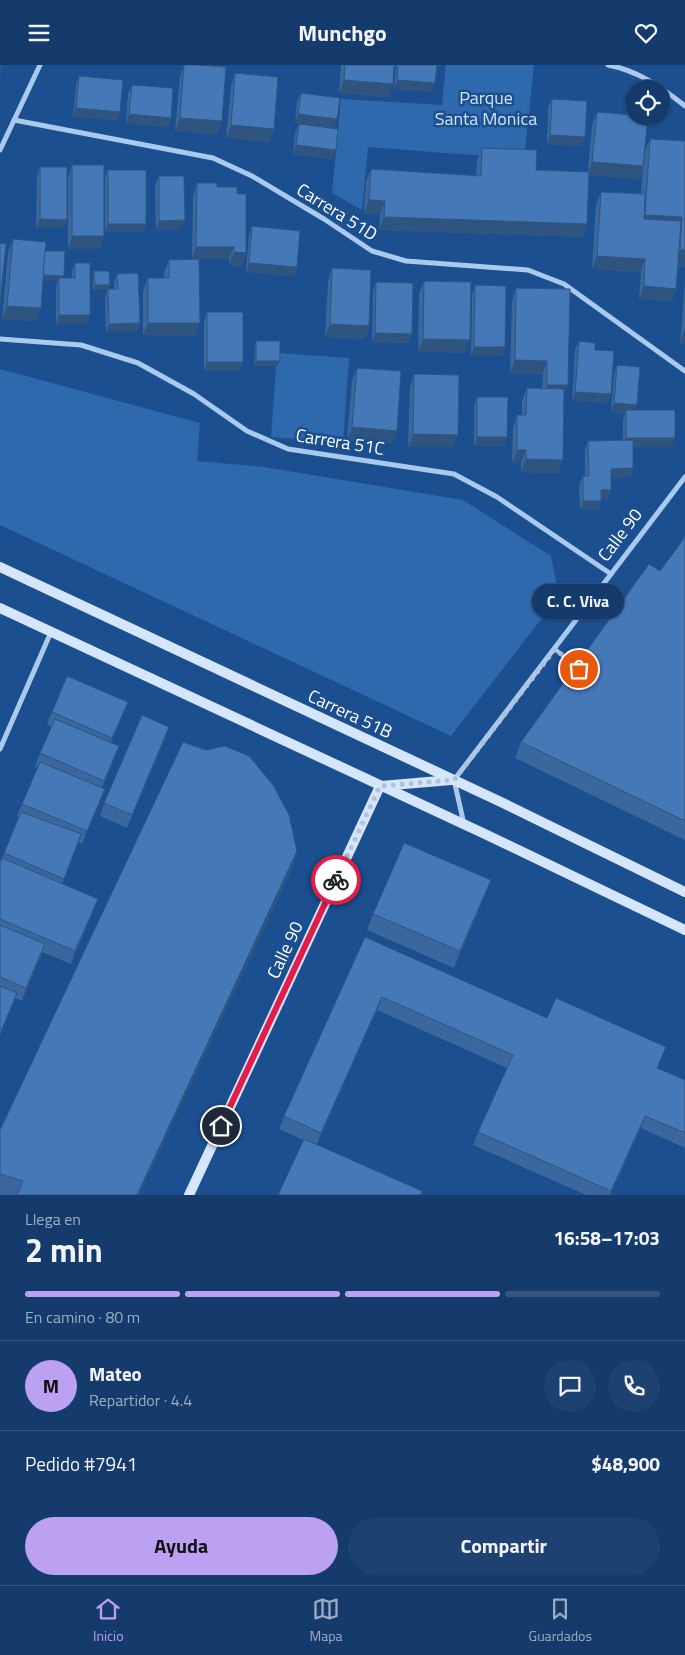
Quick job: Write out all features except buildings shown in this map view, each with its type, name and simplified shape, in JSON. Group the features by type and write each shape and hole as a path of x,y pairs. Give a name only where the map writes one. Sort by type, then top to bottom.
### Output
{"main road":[{"name":"Carrera 51B","path":"0,567 454,780 685,892"},
{"path":"0,608 464,824 685,930"},
{"path":"380,786 454,780"},
{"name":"Calle 90","path":"189,1195 380,786"}],"street":[{"path":"0,150 40,65"},
{"path":"608,65 622,67 646,78 685,105"},
{"name":"Carrera 51D","path":"14,120 213,158 268,186 324,219 372,251 406,261 528,270 564,284 685,371"},
{"name":"Carrera 51C","path":"0,339 81,345 138,363 194,394 247,431 288,449 454,474 497,497 611,574"},
{"name":"Calle 90","path":"454,780 685,477"},
{"path":"0,749 51,631"},
{"path":"454,780 464,824"}],"lane":[{"path":"590,601 613,621"},
{"path":"555,649 579,669"}],"green space":[{"name":"Parque Santa Monica","path":"446,65 534,65 524,159 368,147 362,210 332,193 341,99 442,105"},
{"path":"277,353 349,358 343,443 271,437"},
{"path":"0,369 200,423 197,461 264,467 463,500 551,556 559,596 451,736 0,525"}],"way so far":[{"path":"336,880 380,786 454,780 555,649 579,669"}],"place":[{"name":"C. C. Viva","path":"579,669"}],"route":[{"path":"221,1126 336,880"}]}
